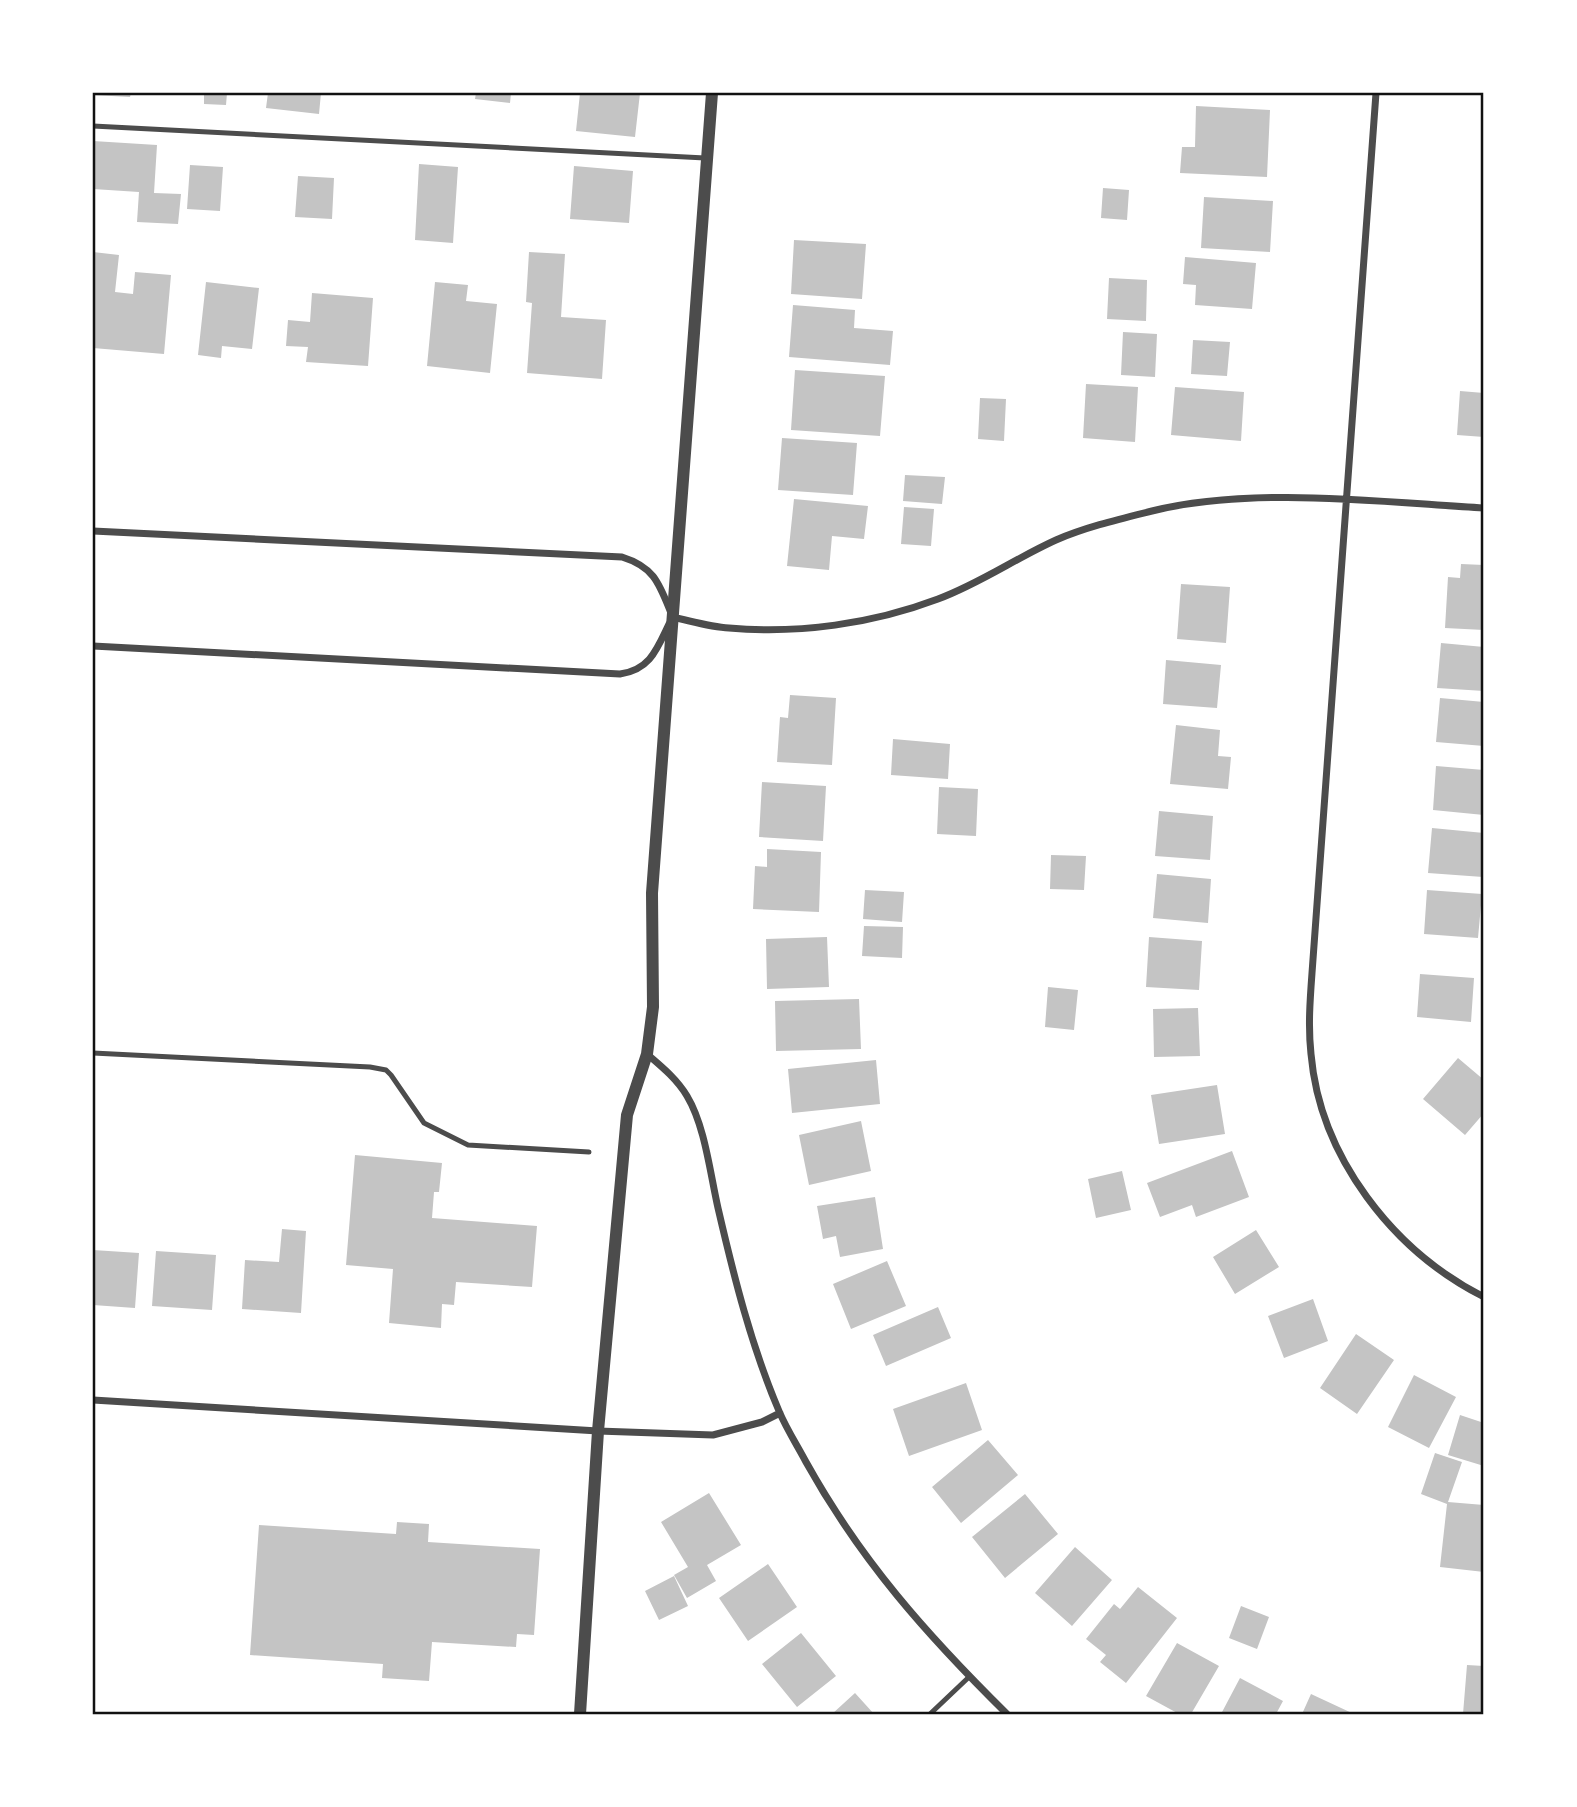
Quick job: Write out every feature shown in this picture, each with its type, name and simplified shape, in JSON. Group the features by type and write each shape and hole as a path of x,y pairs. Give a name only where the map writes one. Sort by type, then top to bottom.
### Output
{"street":[{"path":"580,1714 598,1431 627,1115 647,1054 653,1007 652,893 712,93"},
{"path":"1376,93 1310,1013 1311,1054 1316,1087 1338,1149 1366,1196 1419,1255 1462,1286 1484,1297"},
{"path":"672,617 741,629 816,627 861,622 937,599 1056,540 1088,528 1188,503 1223,500 1346,500 1484,508"},
{"path":"93,531 621,557 645,567 659,583 672,617 653,658 633,672 620,674 93,646"},
{"path":"647,1054 671,1075 687,1096 698,1125 736,1284 754,1347 780,1413 833,1510 887,1586 1007,1714"},
{"path":"93,1400 713,1436 762,1422 780,1413"}],"lane":[{"path":"93,126 708,159"},
{"path":"93,1053 386,1070 424,1123 468,1145 589,1152"},
{"path":"930,1714 969,1676"}],"building":[{"path":"93,93 131,93 130,97"},
{"path":"204,93 227,93 226,105 204,104"},
{"path":"268,93 321,93 319,114 266,108"},
{"path":"476,93 511,93 510,103 475,99"},
{"path":"580,93 640,93 635,137 576,131"},
{"path":"1196,106 1270,110 1267,177 1180,173 1182,147 1195,147"},
{"path":"93,141 157,145 154,193 181,194 178,224 137,222 139,192 93,189"},
{"path":"419,164 458,167 453,243 415,240"},
{"path":"190,165 223,167 220,211 187,209"},
{"path":"574,166 633,171 629,223 570,219"},
{"path":"298,176 334,178 332,219 295,217"},
{"path":"1103,188 1129,190 1127,220 1101,218"},
{"path":"1204,197 1273,201 1270,252 1201,248"},
{"path":"794,240 866,244 862,299 791,294"},
{"path":"93,252 119,255 115,292 133,294 135,272 171,275 164,354 93,348"},
{"path":"529,252 565,254 561,317 606,320 602,379 527,373 532,303 526,302"},
{"path":"1185,257 1256,263 1252,309 1195,305 1196,285 1183,284"},
{"path":"1109,278 1147,280 1146,321 1107,319"},
{"path":"206,282 259,288 252,349 222,346 221,358 198,355"},
{"path":"435,282 468,285 466,301 497,304 490,373 427,366"},
{"path":"312,293 373,298 368,366 306,362 308,347 286,346 288,320 310,322"},
{"path":"793,305 855,310 854,328 893,331 890,365 789,357"},
{"path":"1123,332 1157,334 1155,377 1121,375"},
{"path":"1193,340 1230,342 1227,376 1191,374"},
{"path":"795,370 885,376 880,436 791,430"},
{"path":"1086,384 1138,387 1135,442 1083,438"},
{"path":"1175,387 1244,392 1241,441 1171,435"},
{"path":"1460,391 1484,393 1484,437 1457,435"},
{"path":"980,398 1006,399 1004,441 978,439"},
{"path":"782,438 857,443 853,495 778,490"},
{"path":"905,475 945,477 942,504 903,501"},
{"path":"794,499 868,506 864,539 832,536 829,570 787,566"},
{"path":"904,507 934,509 931,546 901,544"},
{"path":"1461,564 1484,565 1484,630 1445,628 1448,577 1460,578"},
{"path":"1181,584 1230,587 1226,643 1177,639"},
{"path":"1441,643 1484,647 1484,691 1437,688"},
{"path":"1166,660 1221,665 1217,708 1163,704"},
{"path":"790,695 836,698 832,765 777,762 780,717 788,718"},
{"path":"1440,698 1484,702 1484,746 1436,742"},
{"path":"1176,725 1220,730 1218,756 1231,757 1228,789 1170,784"},
{"path":"893,739 950,744 948,779 891,775"},
{"path":"1436,766 1484,770 1484,815 1433,810"},
{"path":"762,782 826,786 823,841 759,837"},
{"path":"939,787 978,789 976,836 937,834"},
{"path":"1159,811 1213,816 1210,860 1155,856"},
{"path":"1432,828 1484,833 1483,877 1428,873"},
{"path":"767,849 821,852 819,912 753,909 755,866 767,867"},
{"path":"1051,855 1086,856 1084,890 1050,889"},
{"path":"1157,874 1211,879 1208,923 1153,918"},
{"path":"865,890 904,892 902,922 863,919"},
{"path":"1427,890 1482,894 1478,938 1424,934"},
{"path":"864,926 903,927 902,958 862,956"},
{"path":"827,937 829,987 767,989 766,939"},
{"path":"1149,937 1202,941 1199,990 1146,987"},
{"path":"1420,974 1474,978 1471,1022 1417,1017"},
{"path":"1048,987 1078,990 1074,1030 1045,1027"},
{"path":"859,999 861,1049 776,1051 775,1001"},
{"path":"1198,1008 1200,1056 1154,1057 1153,1009"},
{"path":"1458,1058 1484,1080 1484,1113 1465,1135 1423,1099"},
{"path":"876,1060 880,1104 792,1113 788,1069"},
{"path":"1217,1085 1225,1134 1159,1144 1151,1095"},
{"path":"861,1121 871,1171 809,1185 799,1135"},
{"path":"1232,1151 1249,1197 1196,1217 1192,1205 1160,1217 1147,1183"},
{"path":"355,1155 442,1163 439,1192 434,1192 432,1218 537,1226 532,1287 456,1282 454,1305 442,1304 441,1328 389,1323 393,1269 346,1265"},
{"path":"1122,1171 1131,1210 1096,1218 1088,1179"},
{"path":"875,1197 883,1249 840,1257 836,1236 823,1239 817,1206"},
{"path":"282,1229 306,1231 301,1313 242,1309 245,1260 279,1262"},
{"path":"1256,1230 1279,1267 1235,1294 1213,1257"},
{"path":"93,1250 139,1253 135,1308 93,1305"},
{"path":"156,1251 216,1255 212,1310 152,1306"},
{"path":"887,1261 906,1306 851,1329 833,1284"},
{"path":"1313,1299 1328,1341 1284,1358 1268,1316"},
{"path":"938,1307 951,1338 886,1366 873,1335"},
{"path":"1356,1334 1394,1360 1357,1414 1320,1388"},
{"path":"1414,1375 1456,1397 1429,1448 1388,1427"},
{"path":"966,1383 982,1430 909,1456 893,1409"},
{"path":"1460,1415 1484,1423 1484,1466 1448,1455"},
{"path":"988,1440 1018,1475 961,1523 932,1487"},
{"path":"1435,1453 1462,1462 1448,1502 1484,1505 1484,1572 1440,1567 1447,1504 1421,1494"},
{"path":"709,1493 741,1545 707,1565 716,1581 687,1598 674,1575 688,1567 661,1522"},
{"path":"1025,1494 1058,1534 1005,1578 972,1537"},
{"path":"397,1522 429,1524 428,1542 540,1549 534,1635 517,1634 516,1647 432,1642 429,1681 382,1678 383,1664 250,1655 259,1525 396,1534"},
{"path":"1075,1547 1112,1580 1072,1626 1035,1593"},
{"path":"768,1564 797,1607 748,1641 719,1598"},
{"path":"674,1576 688,1606 659,1620 645,1591"},
{"path":"1138,1587 1177,1618 1126,1683 1100,1662 1106,1655 1086,1639 1114,1604 1120,1609"},
{"path":"1241,1606 1269,1617 1257,1649 1229,1638"},
{"path":"801,1633 836,1676 797,1707 762,1664"},
{"path":"1177,1643 1219,1666 1191,1714 1179,1714 1146,1696"},
{"path":"1467,1665 1484,1666 1484,1714 1463,1714"},
{"path":"1240,1678 1283,1701 1276,1714 1221,1714"},
{"path":"855,1693 874,1714 832,1714"},
{"path":"1311,1694 1354,1714 1302,1714"}]}
